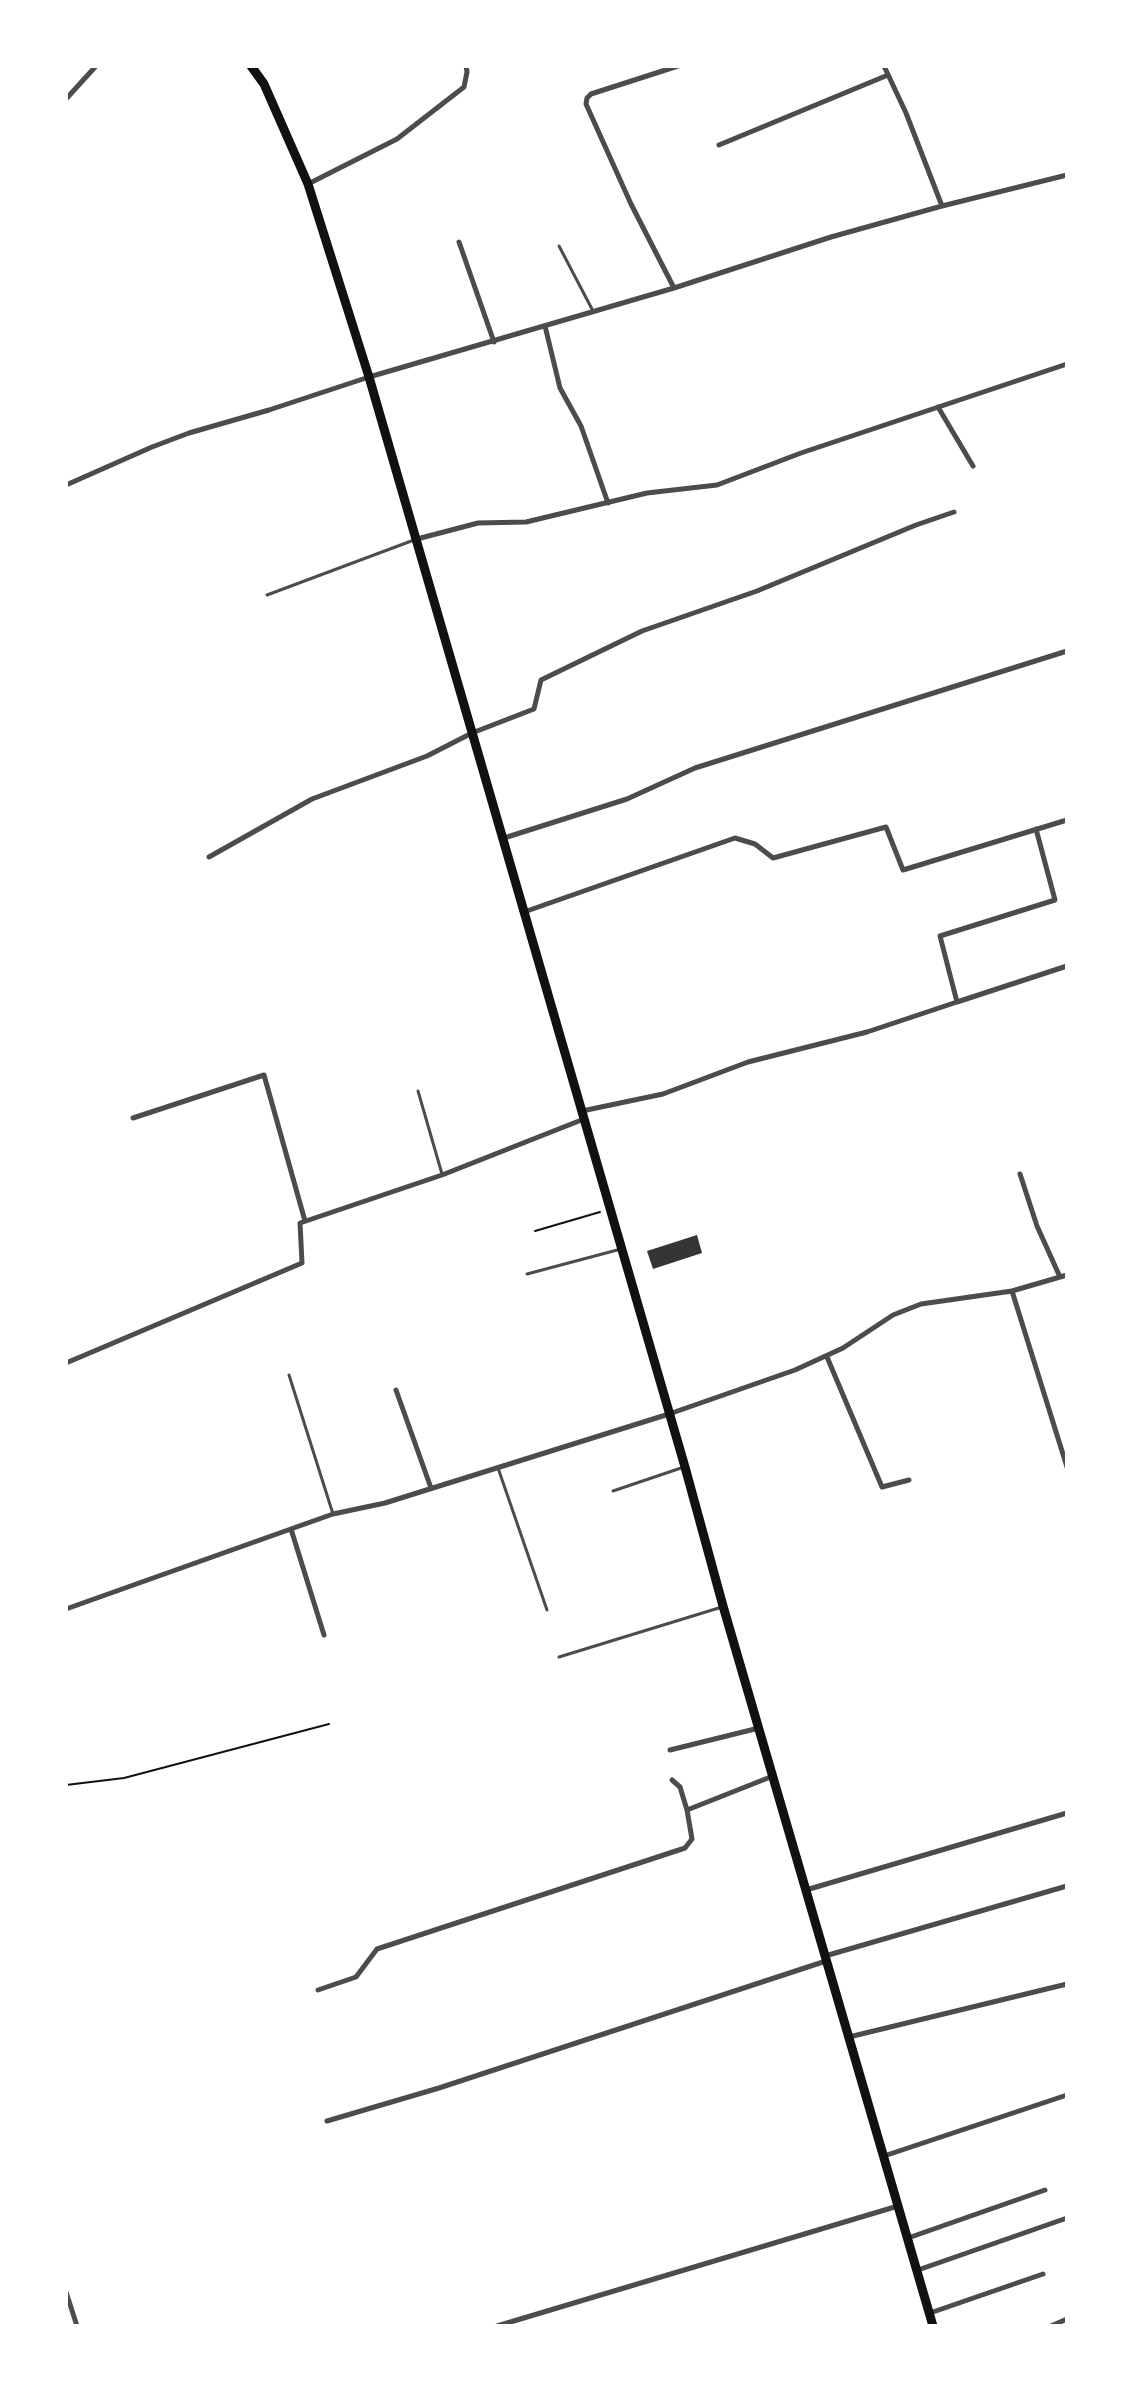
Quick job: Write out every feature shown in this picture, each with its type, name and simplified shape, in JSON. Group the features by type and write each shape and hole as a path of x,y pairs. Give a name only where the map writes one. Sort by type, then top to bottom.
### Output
{"main road":[{"path":"251,66 264,84 308,184 369,377 504,838 523,912 685,1467 723,1606 760,1727 933,2326"}],"street":[{"path":"66,99 96,66"},
{"path":"308,184 397,138 464,87 467,72 466,66"},
{"path":"674,288 631,204 588,111 587,98 591,94 678,66"},
{"path":"884,66 906,113 942,206"},
{"path":"718,145 888,75"},
{"path":"66,485 180,436 369,377 674,288 831,237 942,206 1067,175"},
{"path":"459,242 494,342"},
{"path":"545,326 560,388 581,426 608,503"},
{"path":"417,539 478,523 526,522 647,493 717,485 801,453 1067,364"},
{"path":"938,407 973,466"},
{"path":"209,857 312,799 428,756 472,733 534,709 541,680 642,632 757,591 916,525 954,512"},
{"path":"504,838 627,799 695,768 1067,651"},
{"path":"523,912 735,838 754,844 774,858 886,827 903,870 1067,820"},
{"path":"957,1002 940,936 1055,900 1036,829"},
{"path":"66,1363 302,1264 300,1223 304,1221 442,1175 583,1115 663,1094 748,1062 866,1032 1067,966"},
{"path":"133,1118 264,1075 304,1221"},
{"path":"1020,1174 1037,1226 1060,1277"},
{"path":"66,1609 333,1514 385,1503 668,1414 795,1370 827,1357 893,1315 921,1304 1012,1291 1067,1275"},
{"path":"1012,1291 1067,1467"},
{"path":"827,1357 882,1487 909,1480"},
{"path":"396,1390 430,1488"},
{"path":"291,1529 324,1635"},
{"path":"670,1750 760,1727"},
{"path":"687,1810 773,1775"},
{"path":"318,1990 356,1977 377,1948 685,1848 692,1840 687,1810 680,1787 672,1780"},
{"path":"806,1890 1067,1813"},
{"path":"327,2121 439,2088 826,1958 1067,1886"},
{"path":"849,2037 1067,1984"},
{"path":"884,2156 1067,2095"},
{"path":"908,2238 1045,2190"},
{"path":"497,2326 898,2206"},
{"path":"918,2270 1067,2218"},
{"path":"930,2313 1043,2274"},
{"path":"66,2292 76,2326"},
{"path":"1051,2326 1067,2319"}],"lane":[{"path":"560,246 593,311"},
{"path":"267,595 417,539"},
{"path":"418,1091 442,1175"},
{"path":"527,1274 621,1249"},
{"path":"289,1375 333,1514"},
{"path":"498,1467 547,1610"},
{"path":"613,1491 685,1467"},
{"path":"559,1657 723,1606"}],"path":[{"path":"535,1231 610,1210"},
{"path":"66,1785 124,1778 329,1724"}],"building":[{"path":"697,1235 702,1253 653,1269 647,1251"}]}
